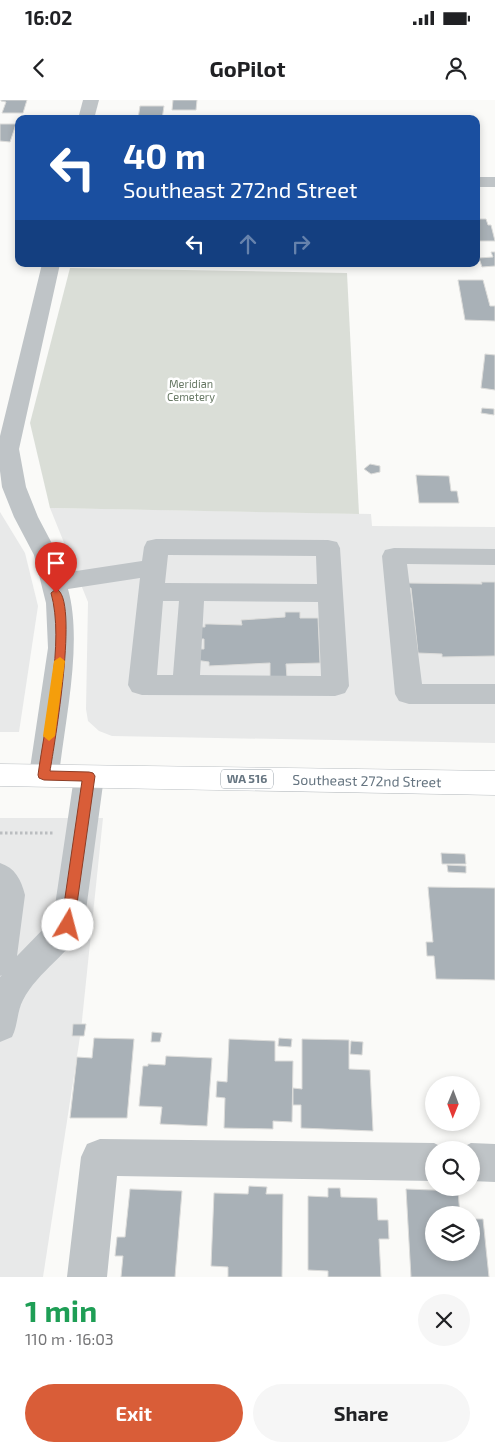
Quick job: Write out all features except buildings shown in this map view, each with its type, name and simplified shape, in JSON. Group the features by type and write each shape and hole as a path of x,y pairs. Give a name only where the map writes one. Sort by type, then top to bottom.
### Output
{"main road":[{"name":"Southeast 272nd Street","path":"0,775 495,783"}],"street":[{"path":"87,115 91,100"},
{"path":"480,182 495,182"},
{"path":"44,775 62,648 59,603 46,555 26,517 7,487 8,449 50,267"},
{"path":"156,547 328,548 336,686 142,684 152,580 156,547"},
{"path":"495,557 394,556 408,694 495,694"},
{"path":"54,583 152,580 192,592 331,593"},
{"path":"186,685 192,592"},
{"path":"1,1016 10,990 32,963 68,925 89,776"},
{"path":"0,876 7,886 9,895 0,962"},
{"path":"87,1277 100,1157 425,1162"},
{"path":"480,1162 495,1163"}],"path":[{"path":"0,833 81,833"}],"shaded area":[{"path":"50,508 371,514 372,526 495,527 495,743 112,736 99,731 88,721 86,709 88,602"},
{"path":"0,512 25,553 38,606 19,732 0,732"},
{"path":"0,818 103,818 81,1030 43,1277 0,1277"}],"green space":[{"name":"Meridian Cemetery","path":"70,268 347,273 359,514 50,508 30,423"}],"slow traffic":[{"path":"49,736 60,661"}],"route":[{"path":"56,593 59,603 62,648 44,775 89,776 68,925"}]}
